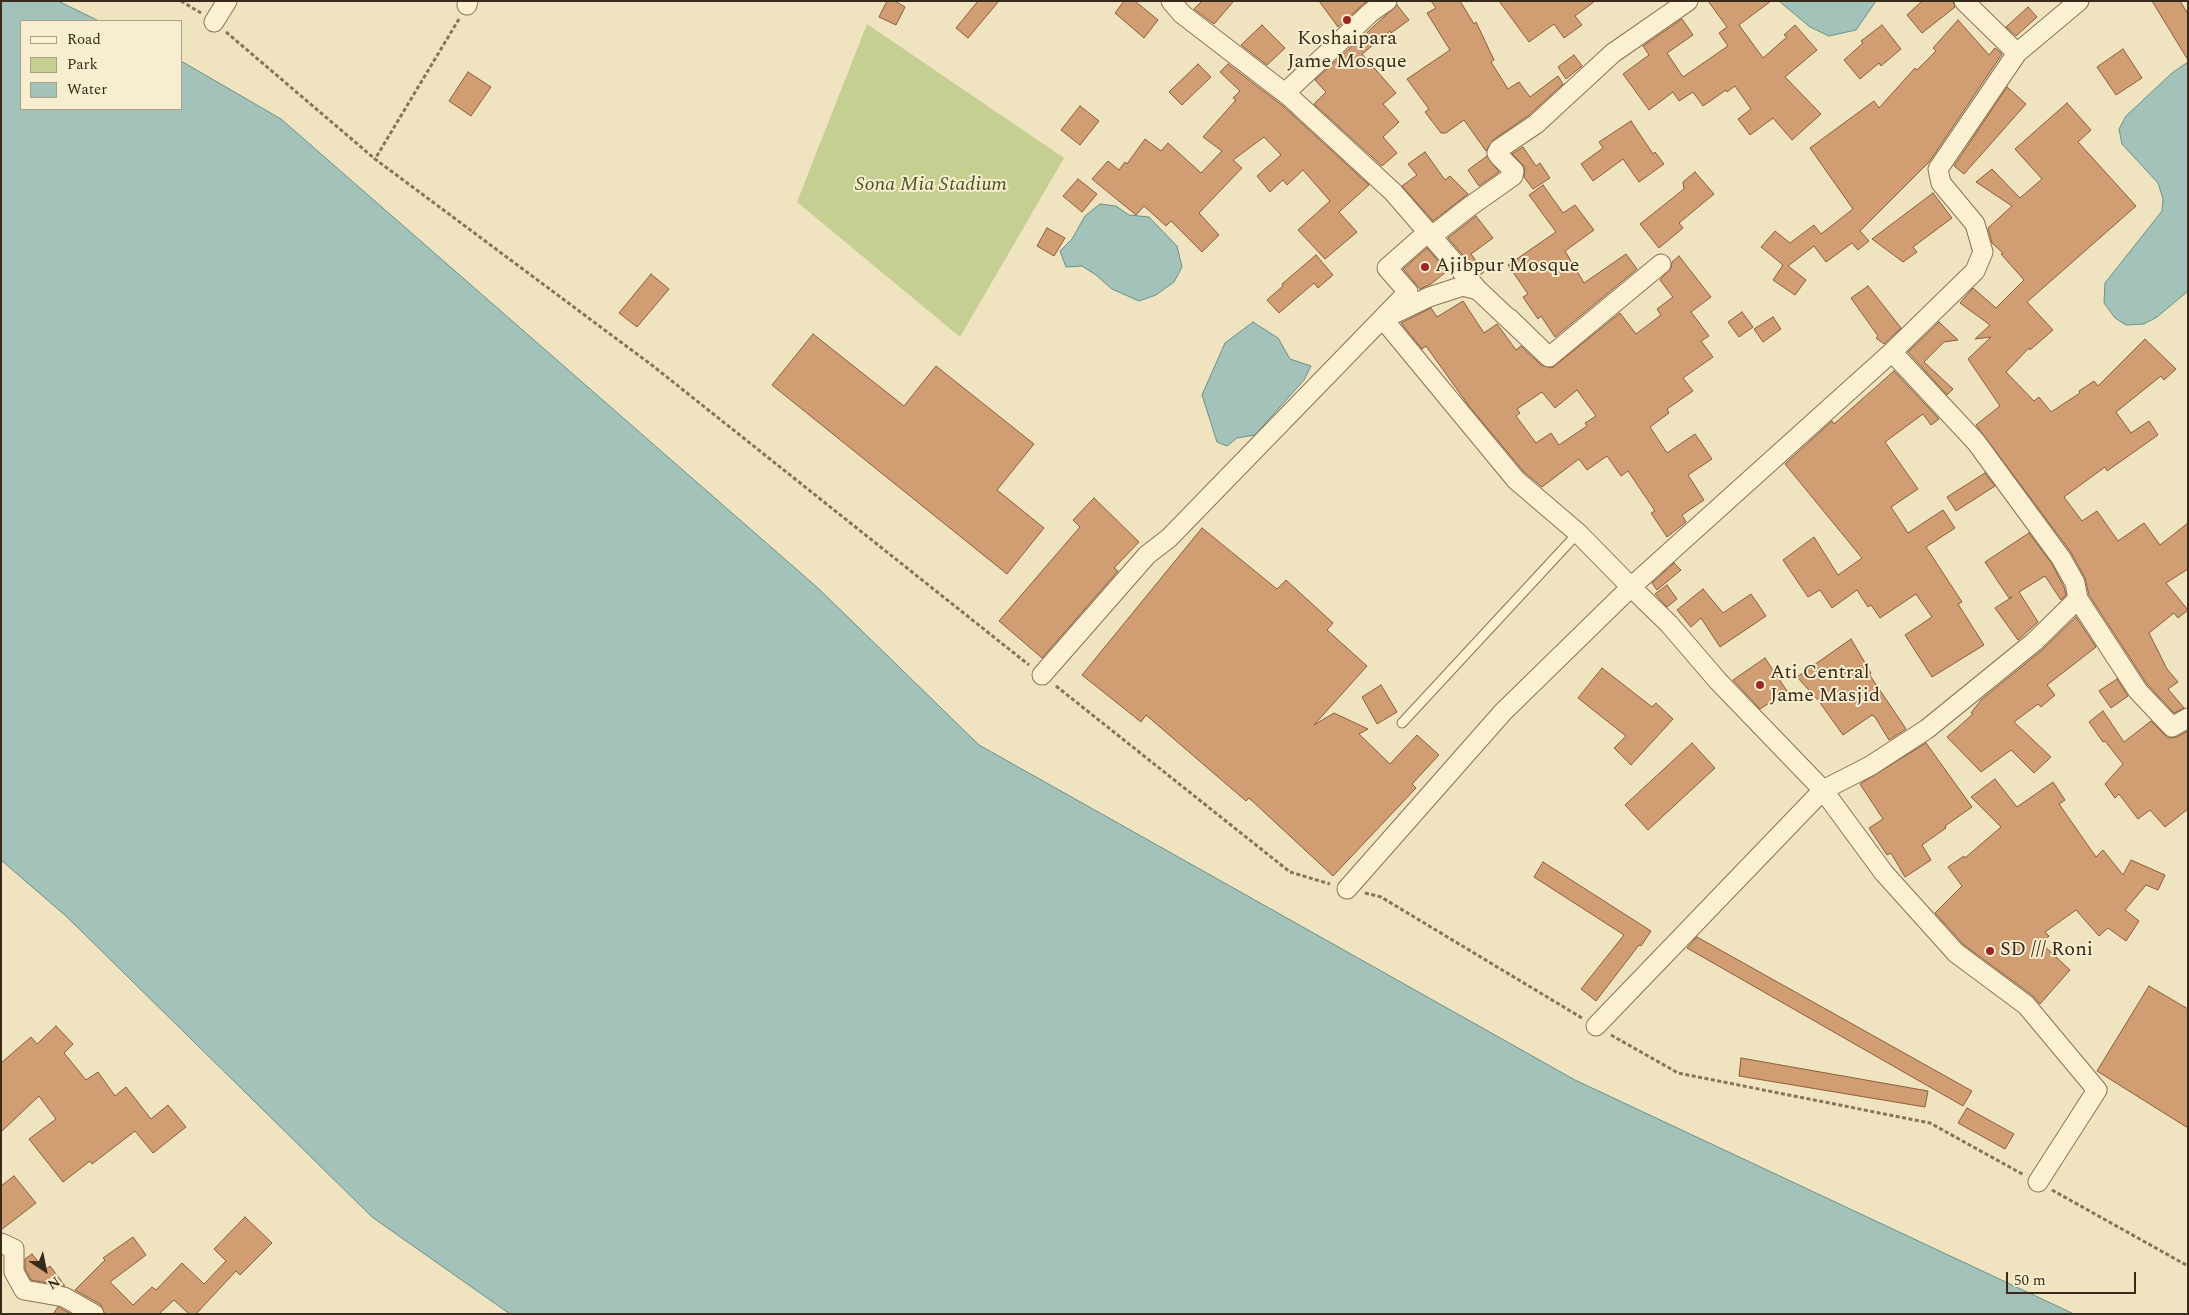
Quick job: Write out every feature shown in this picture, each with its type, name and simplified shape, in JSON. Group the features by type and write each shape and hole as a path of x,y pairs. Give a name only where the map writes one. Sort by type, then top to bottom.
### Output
{"street":[{"path":"214,22 227,1"},
{"path":"1171,1 1182,14 1285,93 1393,192 1478,290 1509,318 1548,358 1661,264"},
{"path":"1285,93 1371,12 1387,1"},
{"path":"1042,675 1147,555 1169,538 1408,292 1387,268 1430,234 1513,176 1514,171 1497,153 1499,149 1536,124 1613,53 1688,1"},
{"path":"1964,1 2017,53"},
{"path":"1347,889 1502,712 1631,587 1892,352 1975,270 1983,252 1975,224 1941,183 1938,169 2017,53 2079,1"},
{"path":"1383,319 1428,297 1462,286 1478,290"},
{"path":"1383,319 1516,480 1578,533 1669,624 1718,681 1823,790 1884,873 1956,953 2026,1005 2097,1090 2038,1182"},
{"path":"1892,352 1976,442 2061,558 2075,583 2078,599 2138,691 2172,727 2188,718"},
{"path":"1596,1026 1823,790 1870,766 1927,729 2034,642 2078,599"},
{"path":"1,1242 14,1249 14,1272 24,1290 64,1297 94,1314"}],"lane":[{"path":"1402,723 1578,533"}],"path":[{"path":"181,1 214,22 376,160 653,366 1290,872 1381,897 1678,1073 1930,1122 2188,1266"},
{"path":"376,160 375,156 468,3"}],"green space":[{"name":"Sona Mia Stadium","path":"867,24 1064,158 960,337 797,202"}],"water":[{"path":"1,1 58,1 97,20 20,20 20,110 182,110 182,62 281,119 819,589 979,745 1575,1080 2074,1314 510,1314 372,1217 67,917 1,860"},
{"path":"1779,1 1876,1 1856,30 1829,36 1810,27"},
{"path":"2188,62 2188,291 2157,317 2144,324 2126,325 2115,318 2104,303 2105,283 2162,211 2163,199 2158,183 2122,144 2119,129 2126,116 2172,73"},
{"path":"1100,204 1116,206 1129,215 1149,217 1177,246 1182,267 1174,282 1156,295 1139,301 1112,289 1082,266 1066,267 1060,251 1072,239 1085,216"},
{"path":"1253,322 1278,338 1290,359 1311,366 1304,380 1255,435 1237,438 1227,446 1217,442 1202,395 1225,343"}],"building":[{"path":"887,1 895,1 905,7 896,25 879,17"},
{"path":"978,1 999,1 968,38 956,28"},
{"path":"1124,1 1135,1 1158,20 1144,38 1115,13"},
{"path":"1202,1 1234,1 1214,24 1194,9"},
{"path":"1319,1 1367,1 1338,27"},
{"path":"1431,1 1460,1 1474,24 1476,22 1494,60 1491,62 1508,89 1519,82 1530,97 1558,76 1563,84 1529,115 1493,140 1486,151 1464,120 1446,133 1441,133 1425,112 1429,109 1407,79 1450,50 1427,13 1436,8"},
{"path":"1499,1 1595,1 1575,16 1582,25 1564,38 1554,24 1529,42"},
{"path":"1708,1 1771,1 1739,25 1763,58 1787,37 1784,35 1795,25 1817,50 1785,77 1821,114 1792,140 1773,118 1750,135 1738,119 1751,109 1735,86 1703,106 1693,92 1679,101 1673,92 1649,110 1623,74 1649,55 1643,46 1682,19 1693,35 1667,53 1683,77 1728,46 1719,33 1727,27"},
{"path":"1922,1 1953,1 1955,7 1922,33 1907,15"},
{"path":"2152,1 2180,1 2188,14 2188,60"},
{"path":"1397,5 1409,20 1391,33 1390,31 1362,54 1396,93 1383,104 1399,122 1383,137 1397,153 1382,166 1314,104 1326,92 1315,80"},
{"path":"2028,7 2037,17 2016,36 2006,27"},
{"path":"1958,20 1989,55 1995,48 2002,54 1929,162 1860,231 1869,241 1858,250 1852,243 1826,262 1814,246 1788,266 1806,280 1795,295 1773,280 1783,265 1761,247 1775,231 1790,243 1814,225 1821,234 1853,209 1810,148 1874,101 1879,108 1915,68 1917,70 1936,51 1933,48"},
{"path":"1262,25 1285,48 1267,65 1241,45"},
{"path":"1882,25 1901,49 1881,66 1879,63 1860,79 1844,60 1863,43 1861,41"},
{"path":"2123,49 2142,78 2116,95 2097,67"},
{"path":"1574,55 1582,66 1566,79 1558,67"},
{"path":"1198,64 1211,77 1182,105 1169,92"},
{"path":"1228,64 1283,106 1369,185 1339,212 1357,232 1325,259 1298,230 1330,201 1303,170 1287,185 1283,180 1270,192 1257,176 1281,155 1264,137 1233,160 1242,168 1199,213 1219,235 1202,252 1171,221 1166,226 1144,206 1136,215 1092,179 1108,161 1119,170 1125,162 1127,164 1145,139 1161,151 1168,143 1201,173 1222,151 1203,137 1236,100 1233,98 1240,91 1220,72"},
{"path":"468,72 491,87 471,116 449,101"},
{"path":"2007,87 2026,104 1964,174 1954,166"},
{"path":"2067,103 2091,130 2078,142 2136,206 2027,302 2053,330 2030,350 2029,348 2006,372 2034,401 2039,397 2051,412 2080,393 2079,391 2094,381 2098,386 2145,339 2176,369 2164,380 2161,376 2116,412 2131,433 2149,421 2158,435 2107,471 2105,467 2064,497 2082,521 2097,511 2118,541 2144,523 2160,545 2188,523 2188,569 2166,583 2188,610 2178,618 2174,613 2149,633 2167,669 2178,682 2168,689 2184,708 2174,713 2147,684 2089,595 2085,578 2070,551 1976,425 2000,406 1968,359 1991,337 1975,339 1990,325 1960,303 1973,288 1996,308 2024,280 2001,254 2003,253 1992,243 1988,228 2012,206 1976,182 1992,169 2020,198 2042,179 2015,149"},
{"path":"1080,106 1099,121 1080,145 1061,130"},
{"path":"1631,121 1653,154 1655,152 1664,164 1639,182 1623,159 1593,181 1581,164 1603,148 1599,142"},
{"path":"1523,147 1536,166 1540,163 1550,178 1533,189 1524,177 1525,167 1512,154"},
{"path":"1425,152 1445,180 1450,176 1468,194 1433,221 1402,186 1417,175 1408,164"},
{"path":"1487,156 1499,172 1479,186 1468,170"},
{"path":"1695,172 1714,194 1679,223 1683,228 1659,248 1640,224 1684,189 1683,182"},
{"path":"1078,179 1097,194 1082,212 1063,196"},
{"path":"1543,185 1563,213 1575,205 1594,230 1565,251 1584,283 1626,254 1637,269 1555,337 1541,316 1538,319 1523,297 1528,294 1508,265 1556,232 1529,195"},
{"path":"1933,193 1952,218 1913,247 1917,252 1903,262 1872,239"},
{"path":"1476,216 1493,238 1471,254 1484,272 1480,275 1448,238"},
{"path":"1047,228 1065,238 1054,256 1037,246"},
{"path":"1427,248 1447,271 1431,284 1420,289 1403,269"},
{"path":"1316,255 1333,275 1318,288 1314,283 1279,313 1267,300 1283,286 1282,284"},
{"path":"1679,256 1711,297 1691,312 1709,336 1701,341 1713,357 1683,378 1693,391 1667,409 1669,413 1650,427 1667,453 1695,434 1712,459 1688,475 1704,500 1682,515 1686,522 1667,537 1651,513 1655,511 1628,471 1621,476 1607,456 1587,470 1579,459 1542,487 1524,472 1469,406 1426,346 1422,349 1401,323 1431,308 1437,317 1463,301 1484,333 1497,324 1516,350 1521,346 1541,365 1552,368 1620,313 1636,334 1661,315 1657,309 1673,297 1660,280 1671,268 1672,262","holes":["1577,390 1596,416 1585,423 1587,426 1559,445 1551,433 1536,443 1516,416 1520,413 1517,409 1542,392 1555,408"]},
{"path":"651,274 669,289 637,327 619,313"},
{"path":"1868,286 1901,328 1884,344 1876,338 1878,336 1851,298"},
{"path":"1742,312 1753,327 1739,337 1728,322"},
{"path":"1773,317 1781,329 1763,342 1754,329"},
{"path":"1939,322 1958,340 1944,342 1924,362 1953,389 1947,395 1908,352"},
{"path":"813,334 904,406 936,366 1034,444 997,490 1044,528 1007,574 772,385"},
{"path":"1894,371 1939,419 1931,425 1923,414 1885,442 1918,489 1891,507 1908,533 1943,510 1955,528 1926,547 1962,602 1958,604 1984,645 1932,677 1905,635 1932,617 1916,594 1880,618 1871,605 1868,607 1857,590 1832,608 1820,590 1808,597 1783,560 1814,537 1838,575 1862,558 1785,464 1832,421 1834,424"},
{"path":"1985,473 1995,486 1956,511 1947,497"},
{"path":"1094,498 1139,542 1114,568 1118,571 1042,658 999,621 1080,527 1073,520"},
{"path":"1202,528 1277,589 1286,580 1333,623 1327,630 1367,666 1314,725 1334,713 1368,729 1359,734 1390,764 1417,735 1439,755 1412,784 1416,788 1333,876 1249,798 1246,801 1146,715 1141,722 1082,675"},
{"path":"2029,533 2052,564 2066,595 2061,600 2045,576 2019,592 2038,622 2018,640 1995,608 2012,597 2009,598 1985,562"},
{"path":"1674,563 1681,570 1657,590 1652,583"},
{"path":"1667,585 1677,599 1667,607 1655,594"},
{"path":"1703,589 1723,613 1751,594 1766,616 1720,647 1701,618 1691,627 1677,610"},
{"path":"2076,617 2096,647 2047,685 2055,695 2041,707 2038,704 2014,722 2051,757 2034,773 2011,750 1981,772 1947,737 1973,714 1971,713 1981,700 2041,651"},
{"path":"1851,639 1871,673 1869,674 1906,729 1889,740 1872,715 1843,735 1818,700 1797,677"},
{"path":"1765,658 1787,691 1760,709 1733,680"},
{"path":"1602,668 1652,707 1656,703 1673,719 1631,765 1614,748 1626,736 1578,698"},
{"path":"2117,679 2128,696 2111,708 2099,691"},
{"path":"1381,685 1397,712 1377,724 1362,697"},
{"path":"2103,711 2124,742 2151,721 2168,738 2177,737 2188,731 2188,809 2165,827 2150,810 2138,819 2119,794 2115,798 2105,784 2123,764 2105,741 2103,742 2089,722"},
{"path":"1692,743 1715,768 1648,830 1625,805"},
{"path":"1926,743 1972,807 1922,845 1931,860 1905,877 1891,853 1887,855 1869,828 1883,819 1860,784"},
{"path":"1995,779 2017,807 2053,782 2065,800 2059,804 2096,857 2103,850 2123,875 2131,860 2165,875 2158,890 2146,885 2125,910 2139,921 2126,941 2108,928 2099,936 2076,910 2045,932 2049,936 2042,944 2070,970 2040,1004 2033,996 1964,945 1935,913 1962,886 1948,867 1964,856 1965,858 2001,827 1971,797"},
{"path":"1543,862 1651,931 1596,1001 1581,989 1624,935 1534,877"},
{"path":"1697,937 1972,1091 1963,1106 1687,948"},
{"path":"2149,986 2188,1009 2188,1128 2097,1071"},
{"path":"56,1026 73,1044 64,1053 86,1080 98,1072 115,1096 126,1087 151,1119 168,1105 186,1127 153,1153 135,1131 92,1164 90,1161 63,1182 29,1139 56,1119 39,1096 1,1132 1,1063 31,1037 37,1044"},
{"path":"1741,1058 1928,1091 1925,1107 1739,1076"},
{"path":"1967,1108 2014,1134 2005,1149 1958,1123"},
{"path":"14,1176 36,1203 1,1230 1,1186"},
{"path":"245,1217 272,1243 240,1275 236,1271 196,1314 189,1314 174,1300 159,1314 105,1314 100,1304 75,1290 105,1260 103,1258 133,1237 146,1255 110,1282 133,1305 152,1287 156,1290 182,1263 204,1284 226,1261 214,1249"},
{"path":"32,1254 45,1270 50,1266 65,1286 31,1280 25,1269 25,1259"},
{"path":"58,1307 60,1308 71,1314 53,1314"}],"place":[{"name":"Koshaipara Jame Mosque","path":"1347,20"},
{"name":"Ajibpur Mosque","path":"1425,267"},
{"name":"Ati Central Jame Masjid","path":"1760,685"},
{"name":"SD /// Roni","path":"1990,951"}]}
